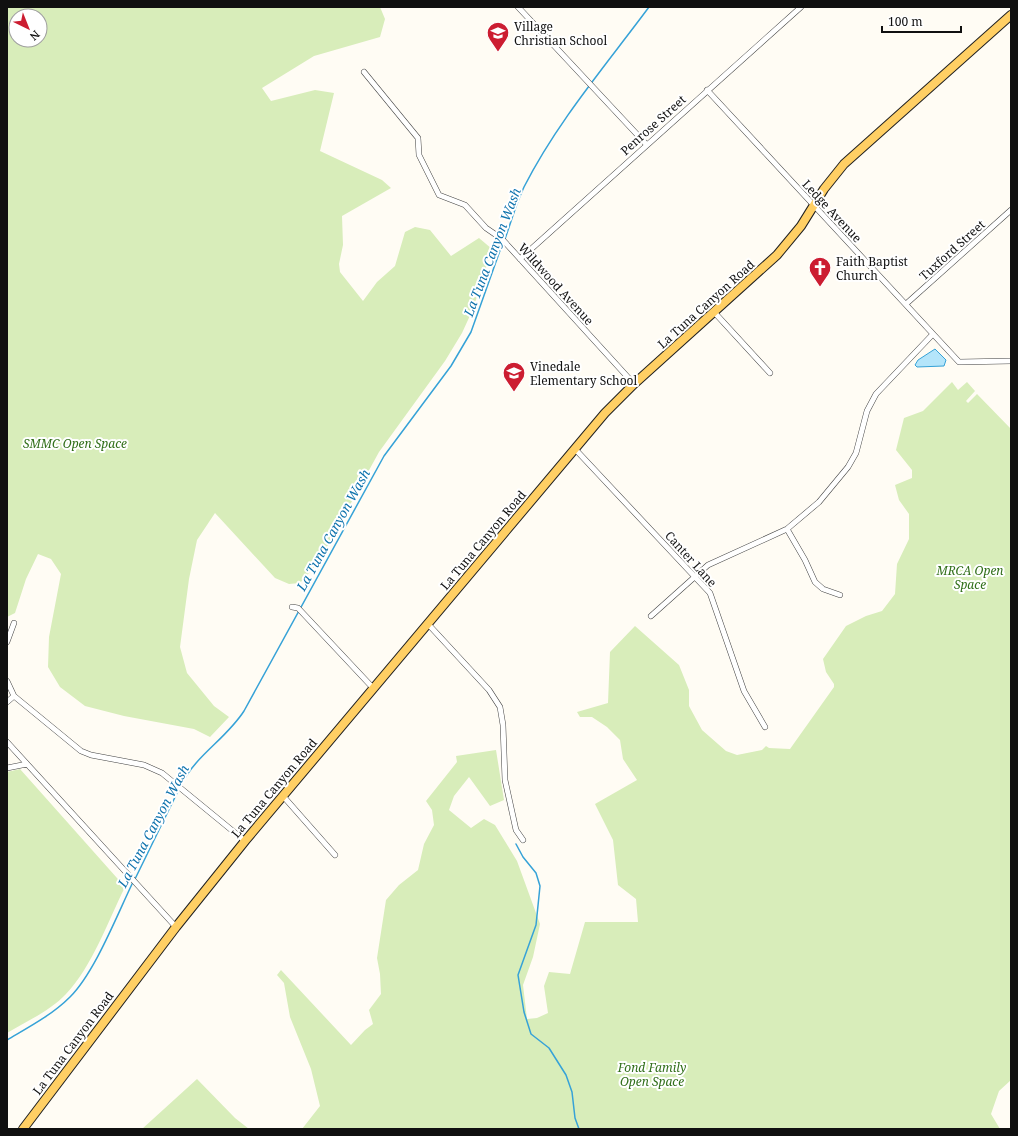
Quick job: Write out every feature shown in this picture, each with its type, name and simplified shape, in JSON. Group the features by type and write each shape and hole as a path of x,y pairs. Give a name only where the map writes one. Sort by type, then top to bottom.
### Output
{"main road":[{"name":"La Tuna Canyon Road","path":"23,1129 176,927 245,841 606,413 634,384 782,250 814,206 827,185 844,164 1011,14"}],"street":[{"path":"518,7 646,144"},
{"name":"Penrose Street","path":"520,259 800,7"},
{"name":"Wildwood Avenue","path":"364,72 418,138 419,155 439,195 465,205 486,228 502,239 634,384"},
{"name":"Ledge Avenue","path":"707,90 959,362 1011,361"},
{"name":"Tuxford Street","path":"906,304 1011,210"},
{"path":"714,312 770,374"},
{"path":"651,616 695,576 717,559 787,529 819,502 848,467 858,450 867,411 876,394 933,334"},
{"name":"Canter Lane","path":"575,449 695,576 713,599 744,691 765,727"},
{"path":"787,529 815,582 823,589 840,595"},
{"path":"292,607 298,608 374,689"},
{"path":"7,642 14,623"},
{"path":"428,624 489,690 500,707 503,725 505,780 516,830 523,840"},
{"path":"7,681 14,696 82,751 91,755 144,765 162,773 245,841"},
{"path":"7,702 14,696"},
{"path":"7,742 132,877 176,927"},
{"path":"7,768 27,764"},
{"path":"284,796 335,855"}],"green space":[{"name":"SMMC Open Space","path":"7,7 380,7 385,19 380,37 314,56 262,88 271,101 315,90 334,93 320,151 382,180 391,188 342,216 343,245 339,264 340,272 363,301 377,282 395,266 405,232 415,227 430,230 451,256 479,238 492,249 473,309 462,333 445,361 379,452 318,563 300,583 289,584 275,578 215,513 197,540 189,579 180,647 187,673 214,706 229,717 210,737 194,729 124,716 85,706 60,687 48,667 49,637 61,574 51,559 38,554 26,579 15,613 7,617"},
{"path":"952,382 958,390 967,382 975,391 966,401 968,403 977,394 1011,429 1011,1080 999,1091 991,1114 1000,1129 302,1129 320,1106 311,1069 290,1017 284,983 277,975 281,970 351,1045 373,1024 369,1010 381,994 380,974 377,958 386,900 399,885 418,870 424,844 434,825 432,810 426,801 457,762 456,756 496,750 504,800 490,806 469,777 454,796 449,810 471,828 484,819 495,825 517,861 540,924 533,957 523,985 527,1019 537,1018 548,1013 544,986 549,972 570,974 585,922 638,922 636,899 618,885 613,840 595,804 637,780 623,759 620,740 607,727 592,717 580,717 577,712 608,703 610,652 635,626 679,665 689,690 689,706 702,730 726,751 737,755 762,750 766,746 769,748 790,749 834,687 834,684 826,672 823,659 846,626 866,616 882,611 895,594 897,564 909,539 909,514 899,500 895,485 912,478 912,470 896,450 904,418 923,411"},
{"path":"20,769 125,887 92,957 75,983 53,1006 7,1033 7,772"},
{"path":"197,1079 235,1118 249,1129 142,1129"}],"water":[{"path":"935,349 946,360 944,366 917,367 915,365 918,360"}],"waterway":[{"name":"La Tuna Canyon Wash","path":"505,239 524,187 551,140 583,94 649,7"},
{"name":"La Tuna Canyon Wash","path":"181,785 187,774 229,730 244,711 384,456 451,366 471,332 503,242"},
{"name":"La Tuna Canyon Wash","path":"135,879 179,789"},
{"path":"516,844 523,857 536,873 540,886 536,925 518,975 524,1012 531,1034 549,1048 566,1075 572,1092 575,1118 579,1129"},
{"name":"La Tuna Canyon Wash","path":"7,1040 56,1009 70,997 79,986 97,958 133,882"}],"place":[{"name":"Village Christian School","path":"498,52"},
{"name":"Faith Baptist Church","path":"820,288"},
{"name":"Vinedale Elementary School","path":"514,392"}],"park label":[{"name":"MRCA Open Space","path":"970,577"},
{"name":"Fond Family Open Space","path":"652,1074"}]}
